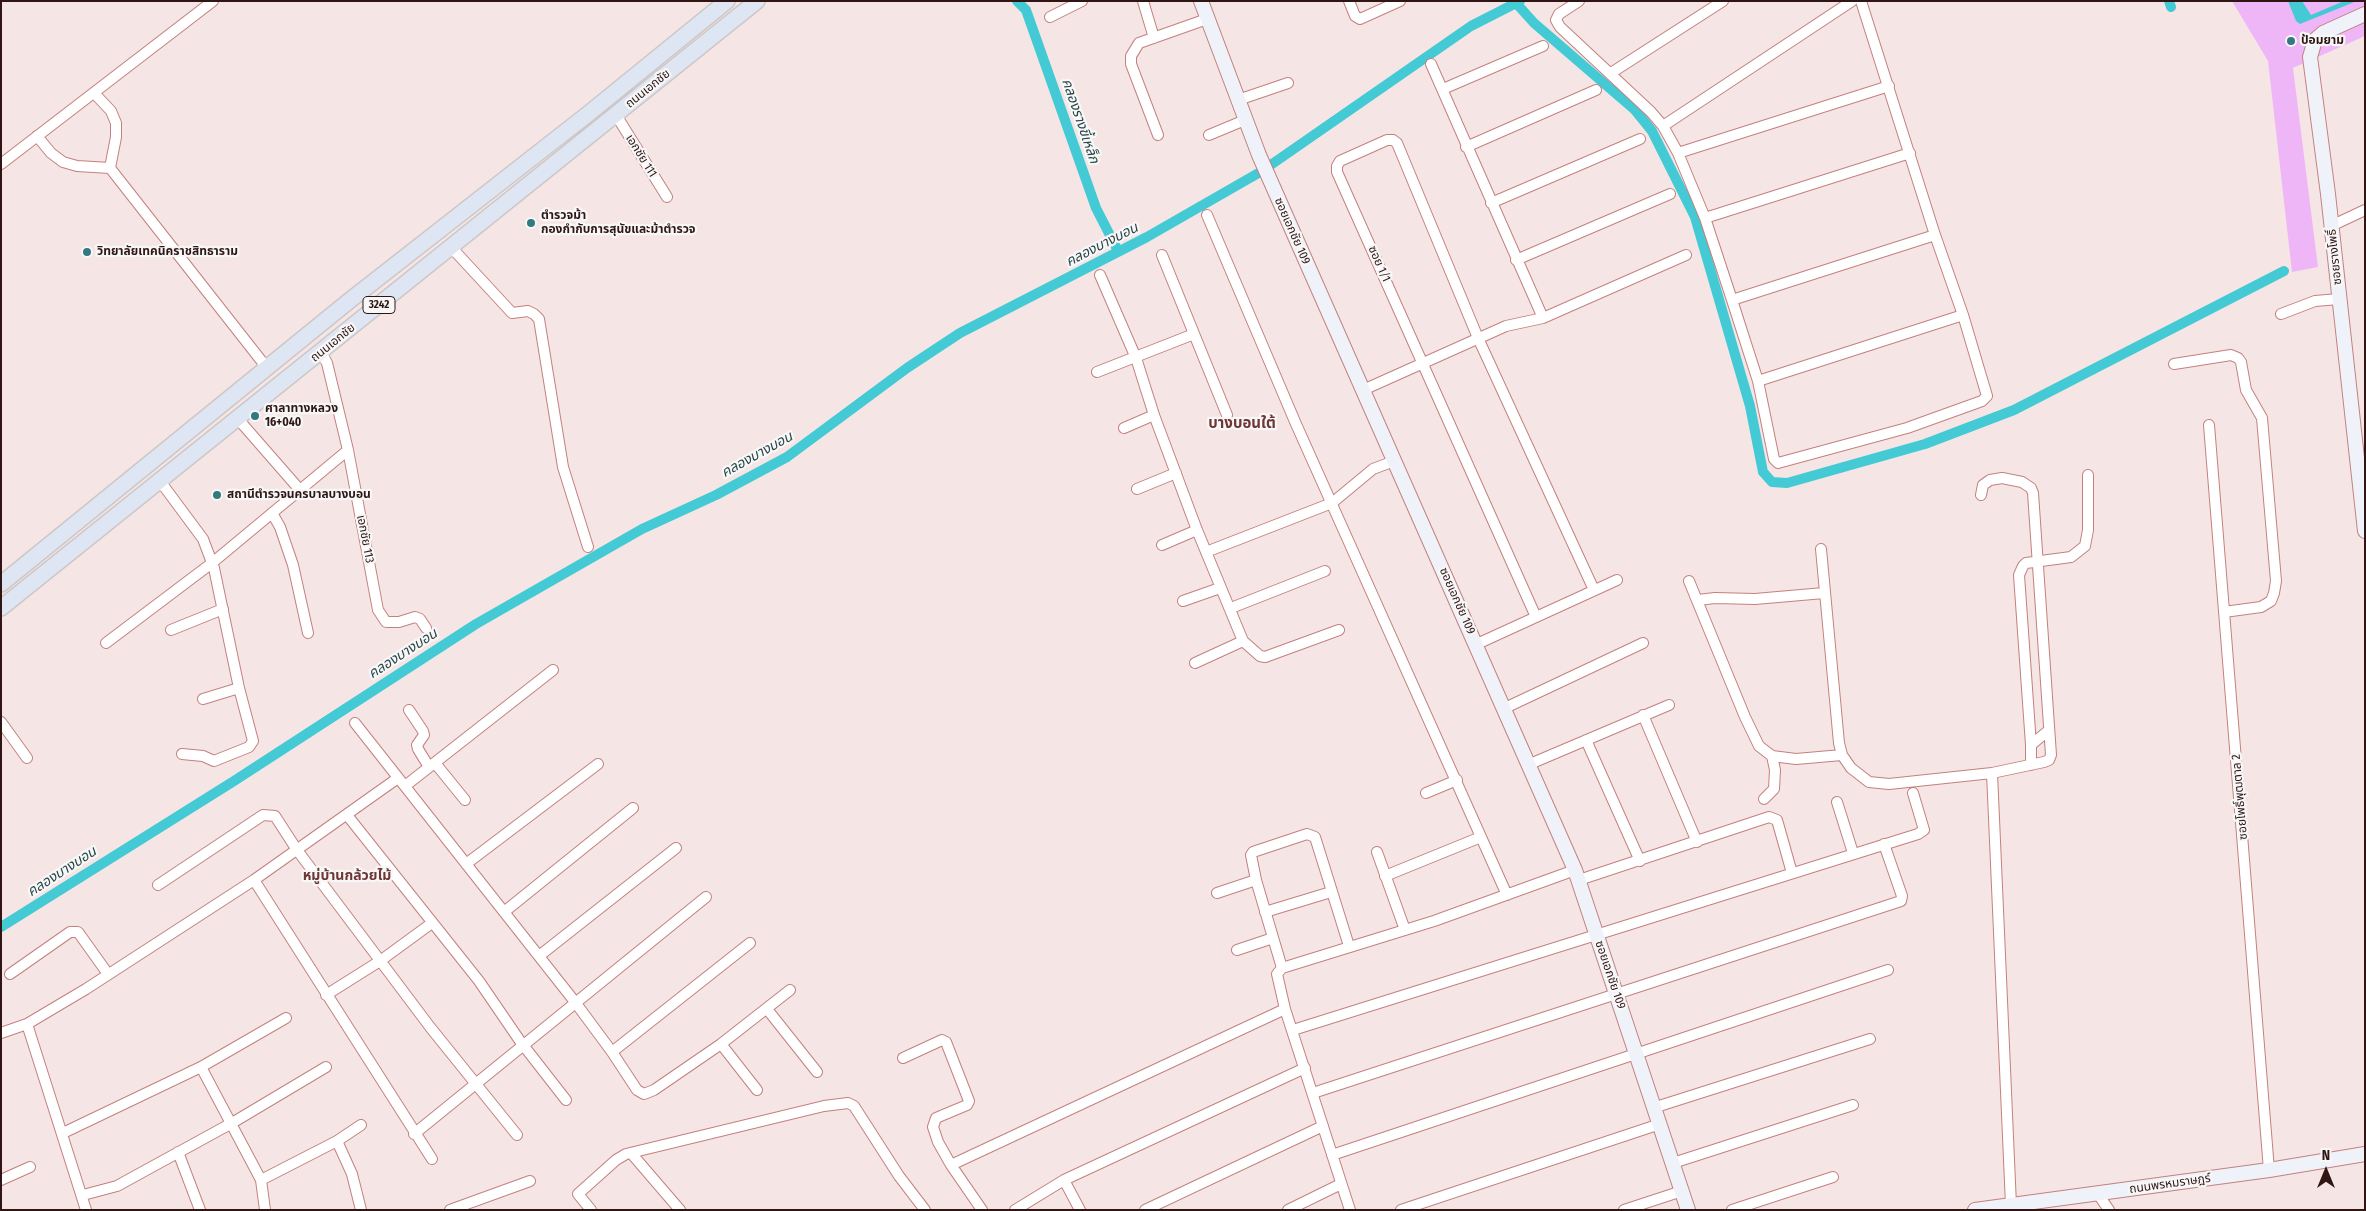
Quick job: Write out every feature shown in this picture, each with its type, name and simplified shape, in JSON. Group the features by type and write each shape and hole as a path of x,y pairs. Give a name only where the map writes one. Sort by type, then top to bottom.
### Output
{"main road":[{"name":"ถนนเอกชัย","path":"1,584 267,368 727,1"},
{"name":"ถนนเอกชัย","path":"1,608 757,1"}],"street":[{"path":"1,164 213,1"},
{"path":"1050,17 1082,1"},
{"path":"1143,1 1154,38"},
{"name":"ซอยเอกชัย 109","path":"1201,1 1259,155 1477,644 1577,875 1656,1107 1688,1210"},
{"path":"1349,1 1355,16 1360,19 1384,5 1400,1"},
{"path":"1579,1 1559,14 1556,20 1560,28 1611,73 1651,112 1663,126 1678,153 1705,218 1732,300 1758,381 1774,459 1778,463 1907,428 1982,401 1987,396 1963,314 1935,235 1861,1"},
{"path":"1611,73 1723,1"},
{"path":"1663,126 1852,1"},
{"name":"ซอยรางโพธิ์","path":"2365,14 2323,33 2315,40 2311,48 2310,57 2361,464 2365,531"},
{"path":"1158,135 1131,64 1131,56 1139,43 1207,19"},
{"path":"1443,90 1543,46"},
{"path":"1431,64 1543,318"},
{"path":"1238,100 1288,83"},
{"path":"1678,153 1889,86"},
{"path":"1466,147 1596,90"},
{"path":"94,93 111,111 116,123 116,137 110,168"},
{"name":"เอกชัย 111","path":"616,114 666,197"},
{"path":"1209,135 1245,120"},
{"path":"37,136 51,153 63,162 77,166 110,168 267,368"},
{"path":"1491,203 1640,139"},
{"name":"ซอย 1/1","path":"1478,338 1397,144 1393,140 1387,140 1340,161 1336,166 1337,172 1536,617"},
{"path":"1705,218 1910,153"},
{"path":"1516,260 1670,194"},
{"path":"2331,226 2365,210"},
{"path":"1207,215 1332,503 1458,780 1507,895"},
{"path":"1732,300 1935,235"},
{"path":"451,247 512,313 528,311 539,319 561,459 588,547"},
{"path":"1162,255 1227,415"},
{"path":"1363,390 1506,326 1543,318 1686,255"},
{"path":"1100,275 1136,358 1154,415 1197,530 1220,588 1231,608 1243,641 1260,656 1265,657 1339,630"},
{"path":"2281,314 2315,301 2339,299"},
{"path":"1758,381 1963,314"},
{"path":"1097,372 1194,334"},
{"path":"1478,338 1594,590"},
{"name":"เอกชัย 113","path":"321,352 327,363 348,450 378,610 386,622 399,622 415,617 420,619 426,628"},
{"path":"2174,364 2231,355 2238,358 2241,362 2246,390 2262,418 2276,581 2274,593 2271,601 2261,607 2224,612"},
{"path":"1124,428 1154,415"},
{"path":"238,419 300,490"},
{"name":"ซอยโพธิ์พุฒตาล 2","path":"2209,425 2269,1170"},
{"path":"106,643 212,563 348,450"},
{"path":"1206,552 1332,503 1367,473 1394,461"},
{"path":"1137,489 1176,473"},
{"path":"2031,765 2019,575 2022,566 2026,563 2071,557 2085,546 2088,530 2088,475"},
{"path":"1821,549 1838,738 1842,755 1851,768 1869,782 1906,783 1992,773 2049,760 2051,755 2033,494 2030,488 2013,479 2002,478 1990,480 1983,485 1981,495"},
{"path":"160,481 204,539 212,563 239,688 253,742 249,747 214,761 204,756 182,754"},
{"path":"272,513 280,527 293,565 308,633"},
{"path":"1162,544 1197,530"},
{"path":"1231,608 1325,571"},
{"path":"1477,644 1617,580"},
{"path":"1690,580 1759,746 1772,756 1796,759 1842,755"},
{"path":"1183,601 1220,588"},
{"path":"1698,600 1715,598 1755,599 1824,592"},
{"path":"171,630 223,609"},
{"path":"1195,663 1243,641"},
{"path":"1505,708 1643,643"},
{"path":"1,1033 27,1024 108,974 254,880 347,814 432,765 554,670"},
{"path":"203,699 239,688"},
{"path":"1530,764 1669,705"},
{"path":"409,710 424,734 417,745 418,749 466,800"},
{"path":"1642,716 1697,842"},
{"path":"1,722 27,758"},
{"path":"355,723 575,1002 612,1052 636,1090 644,1094 654,1090 721,1044 790,990"},
{"path":"2031,745 2049,730"},
{"path":"1586,740 1640,861"},
{"path":"1764,800 1774,788 1775,770 1772,756"},
{"path":"466,864 598,764"},
{"path":"1992,773 2011,1204"},
{"path":"1426,793 1458,780"},
{"path":"1293,1030 1918,834 1924,830 1912,792"},
{"path":"1838,802 1854,853"},
{"path":"504,912 633,808"},
{"path":"158,885 263,815 270,814 275,816 297,850 380,961 517,1135"},
{"path":"347,814 479,981 522,1044 566,1100"},
{"path":"1350,1210 1285,1009 1277,980 1277,974 1282,968 1404,930 1507,895 1577,875 1640,861 1770,817 1776,820 1792,872"},
{"path":"1282,968 1256,880 1251,858 1253,852 1312,835 1315,836 1349,946"},
{"path":"1385,876 1481,837"},
{"path":"1313,1093 1901,901 1902,896 1884,844"},
{"path":"539,956 676,848"},
{"path":"1377,852 1404,930"},
{"path":"254,880 414,1134 432,1159"},
{"path":"1217,893 1256,880"},
{"path":"1265,912 1331,892"},
{"path":"414,1134 522,1044 706,897"},
{"path":"326,995 380,961 432,923"},
{"path":"10,974 70,932 78,932 108,974"},
{"path":"1237,950 1273,938"},
{"path":"612,1052 750,943"},
{"path":"1332,1155 1888,970"},
{"path":"767,1009 817,1072"},
{"path":"951,1164 1285,1009"},
{"path":"63,1133 201,1067 286,1018"},
{"path":"27,1024 83,1195 86,1210"},
{"path":"1656,1107 1870,1039"},
{"path":"903,1058 942,1040 949,1046 970,1098 967,1105 936,1118 932,1127 938,1142 951,1164 982,1210"},
{"path":"721,1044 757,1090"},
{"path":"201,1067 261,1180 265,1210"},
{"path":"83,1195 117,1186 232,1123 326,1067"},
{"path":"1015,1210 1064,1180 1305,1068"},
{"path":"591,1210 578,1194 616,1160 631,1153 824,1106 848,1103 854,1106 899,1176 925,1210"},
{"path":"1674,1163 1854,1105"},
{"path":"1401,1210 1660,1124"},
{"path":"261,1180 337,1141 361,1125"},
{"path":"1146,1210 1323,1126"},
{"path":"337,1141 352,1174 362,1210"},
{"path":"178,1152 200,1210"},
{"path":"631,1153 680,1210"},
{"name":"ถนนพรหมราษฎร์","path":"1975,1210 2269,1170 2365,1154"},
{"path":"1,1180 30,1167"},
{"path":"1732,1210 1833,1177"},
{"path":"1064,1180 1080,1210"},
{"path":"450,1210 530,1181"},
{"path":"1288,1210 1341,1184"},
{"path":"1624,1210 1682,1191"},
{"path":"2098,1194 2109,1210"}],"shaded area":[{"path":"2232,1 2365,1 2365,36 2293,68 2318,267 2292,272 2268,61"}],"water":[{"path":"2288,1 2302,1 2311,15 2344,1 2357,1 2300,24 2296,21"}],"waterway":[{"name":"คลองรางขี้เหล็ก","path":"1017,1 1026,10 1096,208 1118,251"},
{"name":"คลองบางบอน","path":"1,927 234,781 476,624 642,529 716,495 787,457 907,368 960,333 1147,237 1262,171 1471,26 1520,1"},
{"path":"2169,1 2171,7"},
{"path":"1516,3 1534,23 1635,110 1652,131 1695,217 1750,406 1763,472 1772,482 1787,483 1925,444 2014,410 2284,271"}],"place":[{"name":"ป้อมยาม","path":"2291,41"},
{"name":"ตำรวจม้า กองกำกับการสุนัขและม้าตำรวจ","path":"531,223"},
{"name":"วิทยาลัยเทคนิคราชสิทธาราม","path":"87,252"},
{"name":"ศาลาทางหลวง 16+040","path":"255,416"},
{"name":"สถานีตำรวจนครบาลบางบอน","path":"217,495"}],"district":[{"name":"บางบอนใต้","path":"1242,424"},
{"name":"หมู่บ้านกล้วยไม้","path":"347,876"}]}
